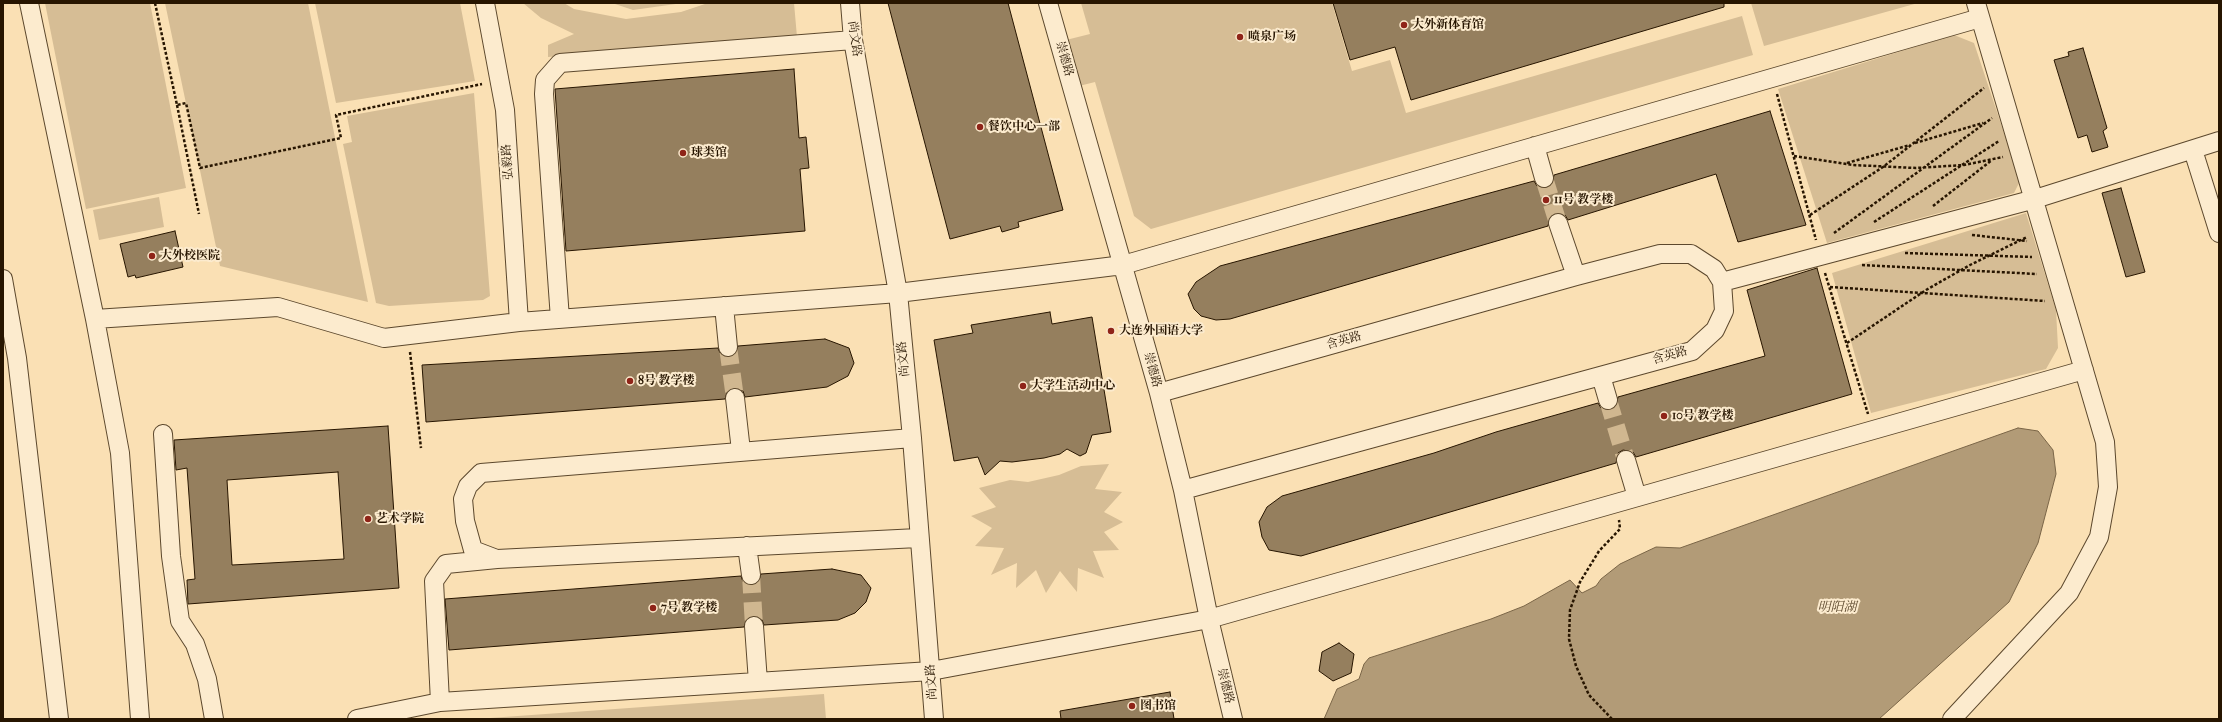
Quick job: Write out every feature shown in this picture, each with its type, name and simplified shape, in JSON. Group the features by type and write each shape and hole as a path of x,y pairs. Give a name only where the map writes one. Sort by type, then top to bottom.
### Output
{"street":[{"path":"29,3 95,319 120,453 140,719"},
{"name":"弘毅路","path":"485,3 505,110 519,322"},
{"name":"尚文路","path":"850,3 854,40 898,293 912,438 918,538 931,671 934,719"},
{"name":"崇德路","path":"1048,3 1158,393 1183,490 1209,619 1233,719"},
{"path":"95,319 278,307 384,338 519,322 898,293 1123,265 1535,146 1978,10 2035,199 2105,442 2108,487 2099,537 2069,593 1952,719"},
{"path":"560,319 544,94 545,80 560,63 854,40"},
{"path":"1722,282 2035,199 2219,142"},
{"path":"1535,146 1544,178"},
{"path":"2193,150 2219,233"},
{"path":"1558,223 1576,276"},
{"name":"含英路","path":"1158,393 1576,276 1660,254 1691,254 1714,269 1722,282 1724,311 1715,330 1692,351 1183,490"},
{"path":"3,279 17,358 60,719"},
{"path":"724,306 728,347"},
{"path":"356,719 440,702 931,671 1209,619 2084,370"},
{"path":"1601,376 1608,400"},
{"path":"735,398 741,451"},
{"path":"164,434 170,556 180,621 195,644 207,679 214,719"},
{"path":"497,559 473,550 465,521 463,499 468,486 481,473 912,438"},
{"path":"1626,460 1637,497"},
{"path":"440,702 434,581 446,564 497,559 918,538"},
{"path":"747,546 751,575"},
{"path":"754,626 758,682"}],"path":[{"path":"155,3 199,214"},
{"path":"1810,215 1883,167 1998,77"},
{"path":"177,105 186,103 200,168 341,138 336,115 500,81"},
{"path":"1845,164 1985,123 2010,118"},
{"path":"1830,236 1985,123 2010,118"},
{"path":"1870,224 1960,166 2010,118"},
{"path":"1794,156 1845,164 1923,168 1960,166 2021,153"},
{"path":"1931,208 1992,159"},
{"path":"1967,234 2020,241 2050,251"},
{"path":"1847,344 1922,293 1961,270 2020,241 2050,251"},
{"path":"1899,253 1988,256 2050,251"},
{"path":"1860,265 1961,270 2050,251"},
{"path":"1830,287 2065,302"},
{"path":"408,336 421,448"},
{"path":"1612,719 1589,695 1576,666 1569,638 1570,610 1580,582 1599,551 1620,529 1616,503"}],"shaded area":[{"path":"45,3 150,3 186,188 86,209"},
{"path":"165,3 308,3 368,302 220,266"},
{"path":"315,3 460,3 475,81 336,103"},
{"path":"523,3 564,3 574,9 626,19 681,12 708,3 794,3 797,37 548,57 548,45 574,34 541,18"},
{"path":"612,3 683,3 633,10"},
{"path":"1081,3 1332,3 1352,71 1390,60 1406,113 1742,16 1753,55 1151,229 1134,216 1095,82 1079,86 1066,40 1090,34"},
{"path":"1751,3 1918,3 1764,46"},
{"path":"1954,35 1974,43 2020,181 2014,193 1827,243 1778,89"},
{"path":"474,93 490,296 483,300 389,306 376,303 343,144 352,142 347,116"},
{"path":"159,197 164,227 99,240 93,210"},
{"path":"2026,213 2056,310 2058,348 2046,369 1871,413 1832,273"},
{"path":"1109,464 1095,489 1122,492 1104,512 1123,522 1104,532 1119,550 1093,551 1104,578 1078,568 1077,592 1060,571 1046,593 1036,570 1016,588 1017,563 991,575 1004,548 975,546 992,528 971,516 996,507 979,488 1010,480 1028,482 1059,475 1081,466"},
{"path":"824,694 826,719 476,719"}],"water":[{"name":"明阳湖","path":"2018,428 2038,431 2053,450 2056,474 2038,543 2009,602 1879,719 1324,719 1337,689 1359,679 1364,664 1369,658 1491,619 1524,606 1570,580 1582,593 1596,586 1601,579 1620,564 1656,547 1680,548"}],"building":[{"name":"餐饮中心一部","path":"888,3 1008,3 1063,210 1018,222 1019,227 1002,232 1000,226 950,239"},
{"path":"1333,3 1724,3 1724,7 1411,100 1395,47 1350,60"},
{"path":"2083,48 2107,128 2103,131 2108,147 2092,152 2087,135 2078,138 2054,60 2069,56 2068,52"},
{"name":"球类馆","path":"794,69 799,138 806,137 809,168 800,169 805,231 566,251 555,89"},
{"name":"11号 教学楼","path":"1770,111 1806,225 1738,242 1716,174 1568,220 1565,215 1555,213 1550,216 1548,226 1230,319 1216,320 1201,316 1194,309 1188,294 1196,282 1220,266 1534,181 1537,186 1546,188 1552,185 1554,175"},
{"path":"2121,188 2145,272 2126,277 2102,193"},
{"name":"大外校医院","path":"175,231 183,267 136,278 135,275 128,277 120,244"},
{"name":"10号 教学楼","path":"1817,268 1852,394 1636,457 1633,452 1623,450 1618,453 1616,463 1301,556 1269,550 1262,537 1259,522 1267,507 1282,496 1434,453 1496,432 1598,403 1601,408 1611,410 1616,407 1618,397 1765,356 1747,290"},
{"name":"大学生活动中心","path":"1050,312 1052,324 1092,317 1111,432 1092,435 1086,453 1080,456 1067,449 1060,454 1044,458 1012,462 1000,461 985,475 978,457 954,461 934,340 973,333 971,325"},
{"name":"8号 教学楼","path":"825,339 849,348 854,363 848,376 827,387 745,397 743,391 734,388 728,390 725,399 426,422 422,365 718,348 720,353 729,357 734,355 738,346"},
{"name":"艺术学院","path":"388,426 399,588 188,604 187,580 195,579 187,468 176,470 174,440","holes":["338,472 344,559 232,565 227,480"]},
{"name":"7号 教学楼","path":"832,569 861,575 871,588 866,602 855,613 838,620 764,625 762,620 754,616 748,618 744,627 449,650 445,599 741,576 743,582 752,585 758,583 761,574"},
{"path":"1339,643 1354,654 1351,673 1333,681 1319,671 1322,652"},
{"name":"图书馆","path":"1170,692 1174,719 1061,719 1060,711"}],"tunnel":[{"path":"1544,178 1558,223"},
{"path":"728,347 735,398"},
{"path":"1608,400 1626,460"},
{"path":"751,575 754,626"}],"place":[{"name":"大外新体育馆","path":"1404,25"},
{"name":"喷泉广场","path":"1240,37"},
{"name":"餐饮中心一部","path":"980,127"},
{"name":"球类馆","path":"683,153"},
{"name":"11号 教学楼","path":"1546,200"},
{"name":"大外校医院","path":"152,256"},
{"name":"大连外国语大学","path":"1111,331"},
{"name":"8号 教学楼","path":"630,381"},
{"name":"大学生活动中心","path":"1023,386"},
{"name":"10号 教学楼","path":"1664,416"},
{"name":"艺术学院","path":"368,519"},
{"name":"7号 教学楼","path":"653,608"},
{"name":"图书馆","path":"1132,706"}]}
